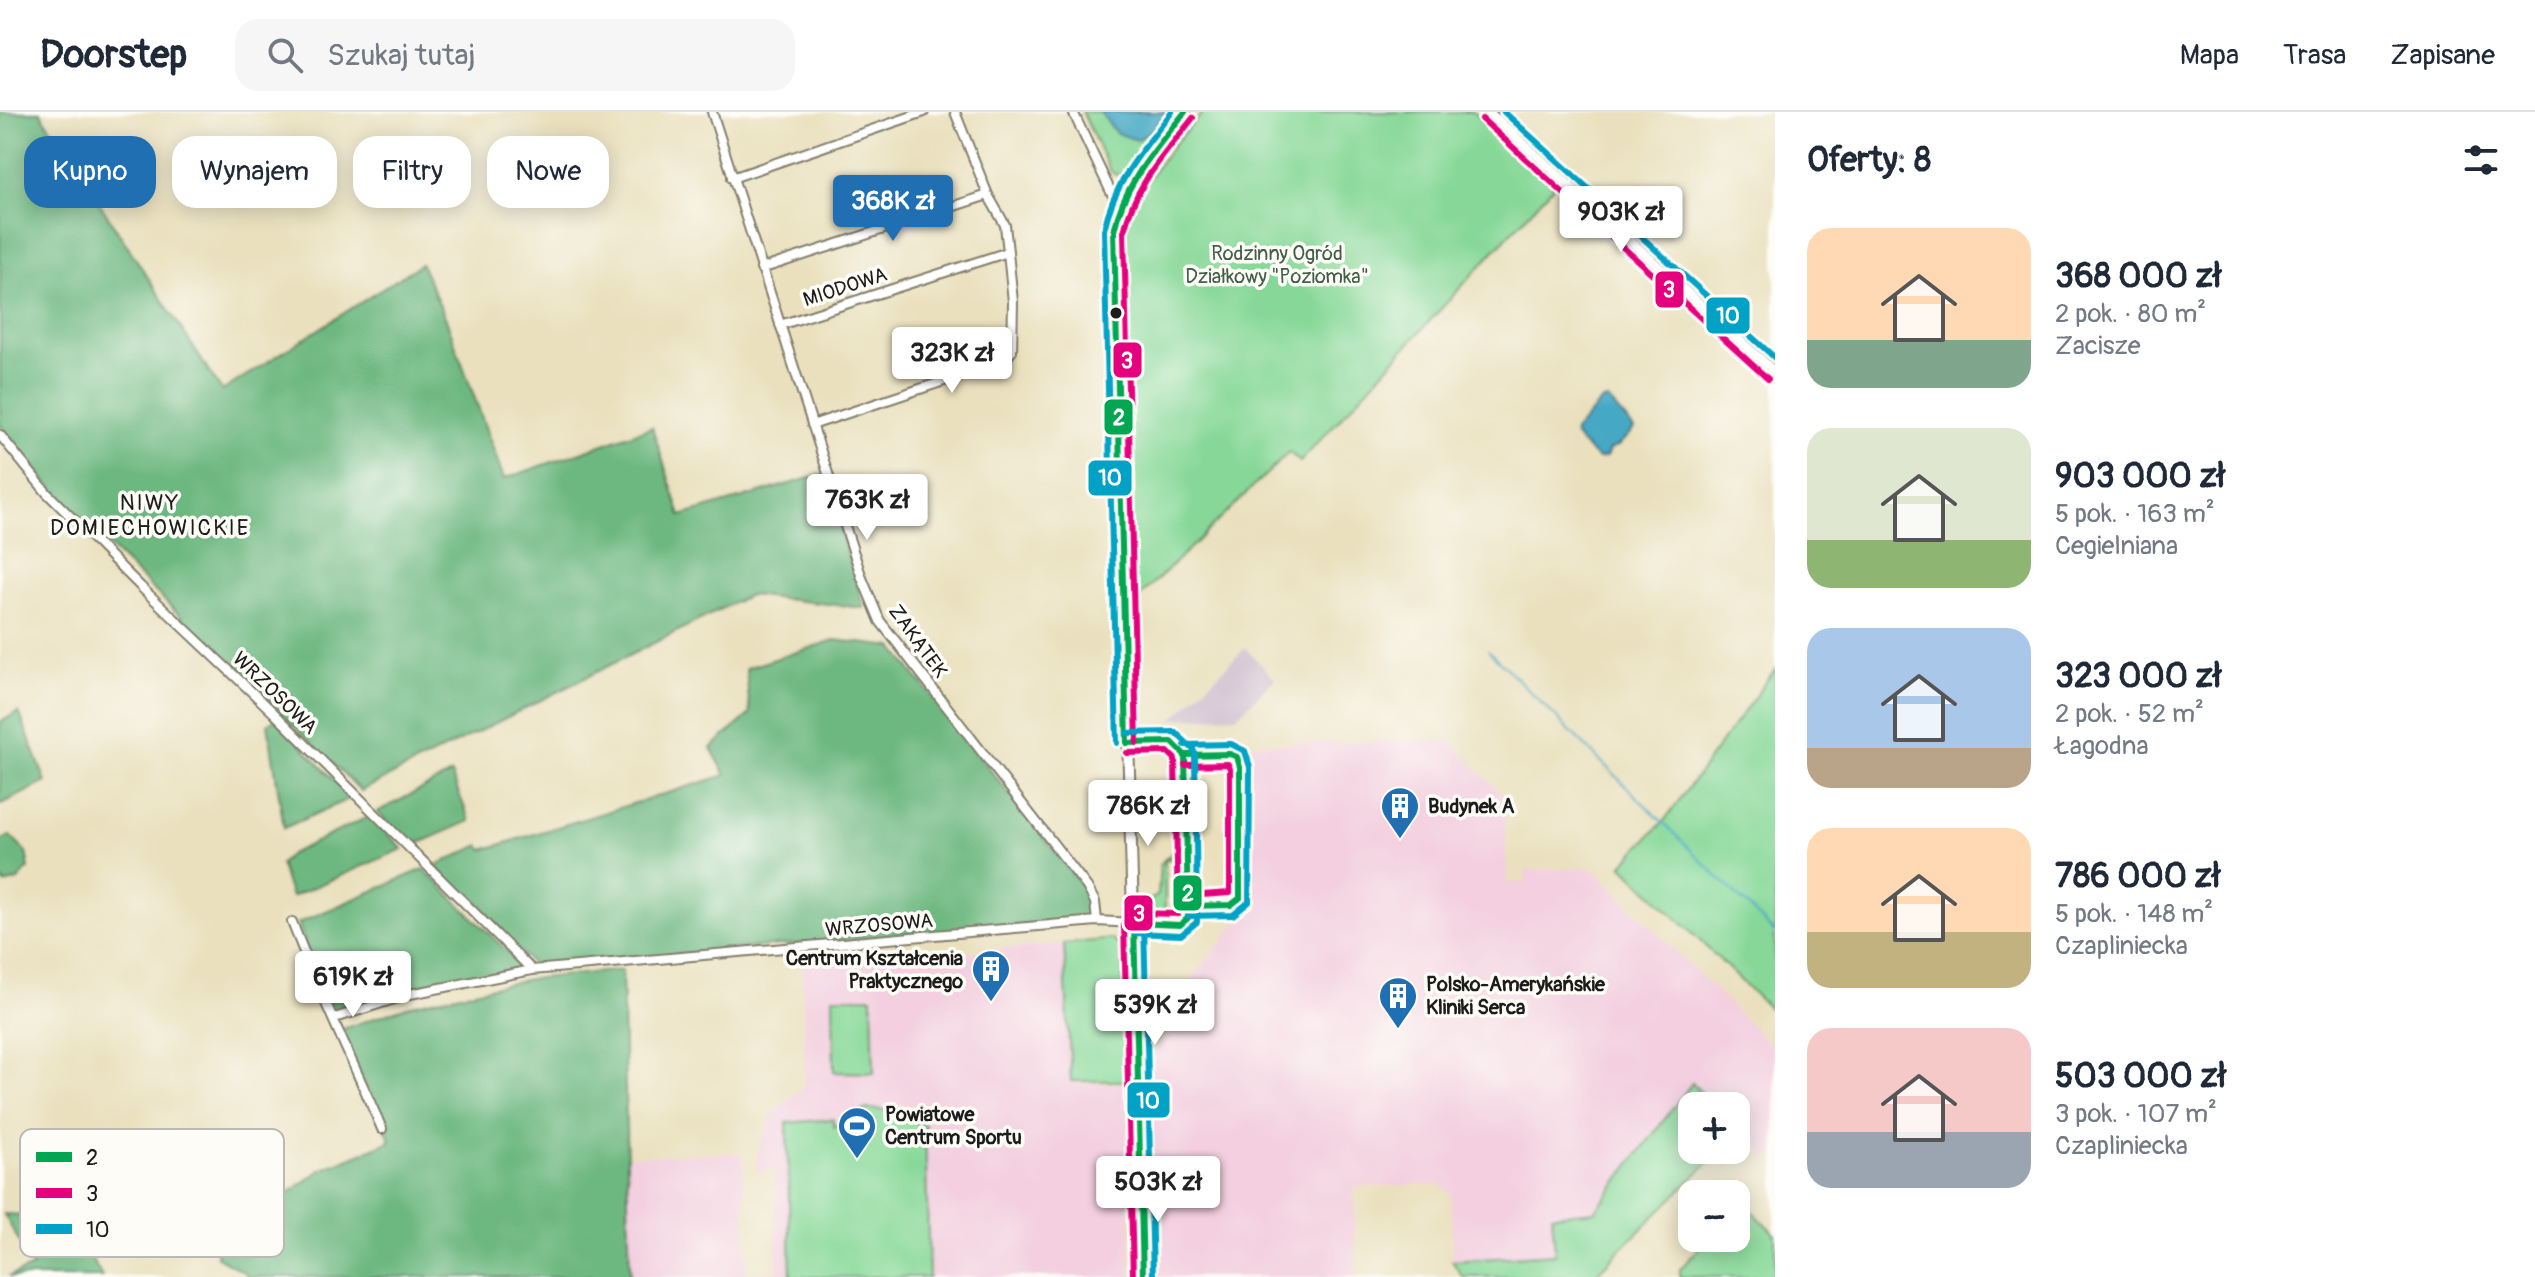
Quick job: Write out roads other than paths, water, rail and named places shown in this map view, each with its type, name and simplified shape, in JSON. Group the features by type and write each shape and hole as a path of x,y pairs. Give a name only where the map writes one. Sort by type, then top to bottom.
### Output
{"main road":[{"path":"1143,1277 1114,231 1118,207 1134,179 1185,112"}],"street":[{"name":"ZAKĄTEK","path":"712,112 858,566 880,621 1087,887 1095,902 1097,921"},
{"path":"732,178 924,112"},
{"path":"812,425 1004,361 1012,351 1013,302 1005,225 988,195 955,112"},
{"path":"1073,112 1118,207"},
{"path":"1489,112 1775,372"},
{"path":"761,269 988,195"},
{"name":"MIODOWA","path":"780,325 1008,252"},
{"name":"WRZOSOWA","path":"0,435 47,493 532,970"},
{"name":"WRZOSOWA","path":"335,1018 410,994 532,970 1097,921 1134,923"},
{"path":"292,922 382,1129"}],"water":[{"path":"1100,112 1167,112 1152,130 1137,140 1116,133"},
{"path":"1608,400 1634,429 1618,446 1609,450 1606,457 1598,459 1575,437 1574,431 1601,402"}],"waterway":[{"path":"1488,650 1775,933"}],"place":[{"name":"Budynek A","path":"1400,840"},
{"name":"Centrum Kształcenia Praktycznego","path":"991,1003"},
{"name":"Polsko-Amerykańskie Kliniki Serca","path":"1398,1030"},
{"name":"Powiatowe Centrum Sportu","path":"857,1160"}],"district":[{"name":"NIWY DOMIECHOWICKIE","path":"150,516"}],"park label":[{"name":"Rodzinny Ogród Działkowy \"Poziomka\"","path":"1277,264"}]}
